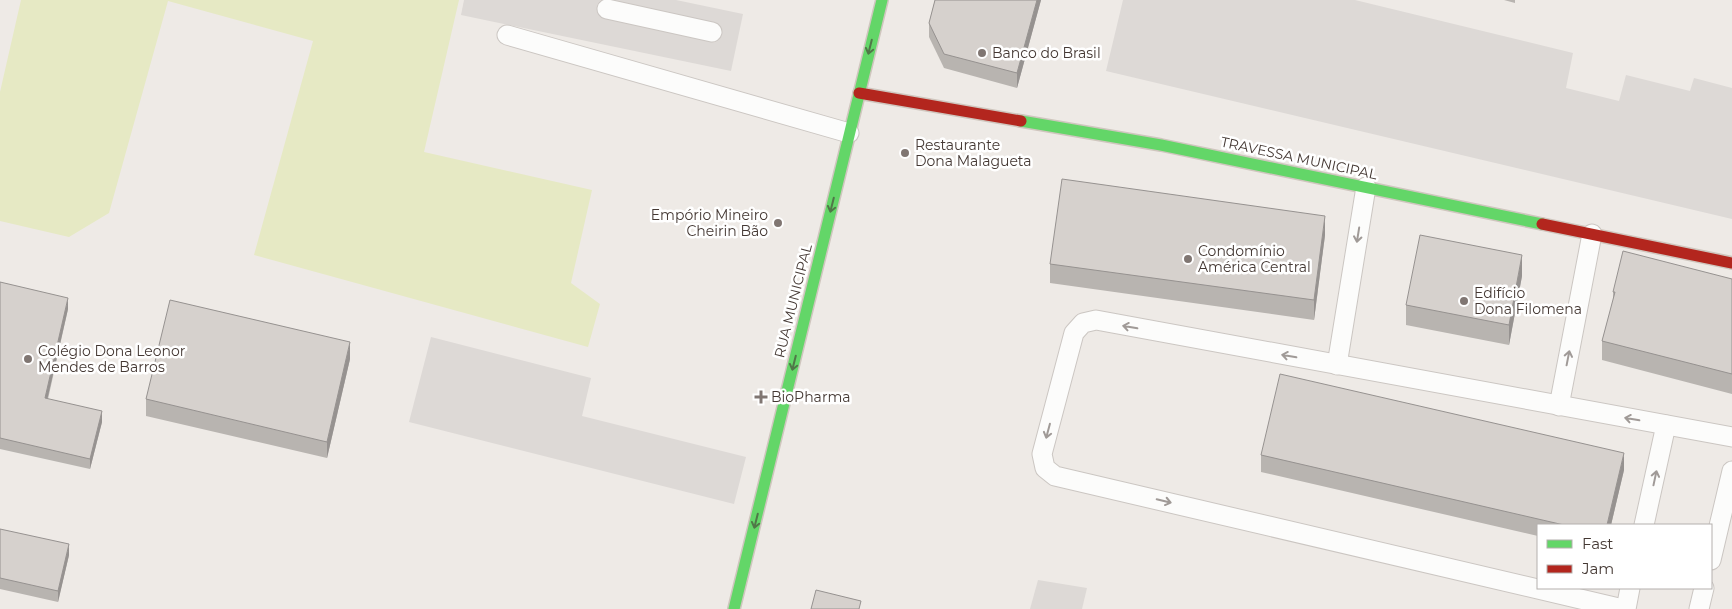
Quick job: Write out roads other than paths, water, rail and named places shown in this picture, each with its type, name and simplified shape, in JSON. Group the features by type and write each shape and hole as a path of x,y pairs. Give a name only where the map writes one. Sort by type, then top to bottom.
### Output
{"street":[{"name":"RUA MUNICIPAL","path":"734,609 882,0"},
{"name":"TRAVESSA MUNICIPAL","path":"859,93 1161,145 1732,263"}],"lane":[{"path":"607,9 712,32"},
{"path":"507,34 849,133"},
{"path":"1337,365 1366,187"},
{"path":"1559,406 1592,234"},
{"path":"1537,588 1055,476 1045,468 1042,454 1074,333 1083,323 1096,320 1732,437"},
{"path":"1644,524 1666,425"},
{"path":"1712,556 1732,471"},
{"path":"1539,589 1625,609 1630,589"},
{"path":"1699,609 1704,589"}],"place":[{"name":"Banco do Brasil","path":"982,53"},
{"name":"Restaurante Dona Malagueta","path":"905,153"},
{"name":"Empório Mineiro Cheirin Bão","path":"778,223"},
{"name":"Condomínio América Central","path":"1188,259"},
{"name":"Edifício Dona Filomena","path":"1464,301"},
{"name":"Colégio Dona Leonor Mendes de Barros","path":"28,359"},
{"name":"BioPharma","path":"761,397"}]}
